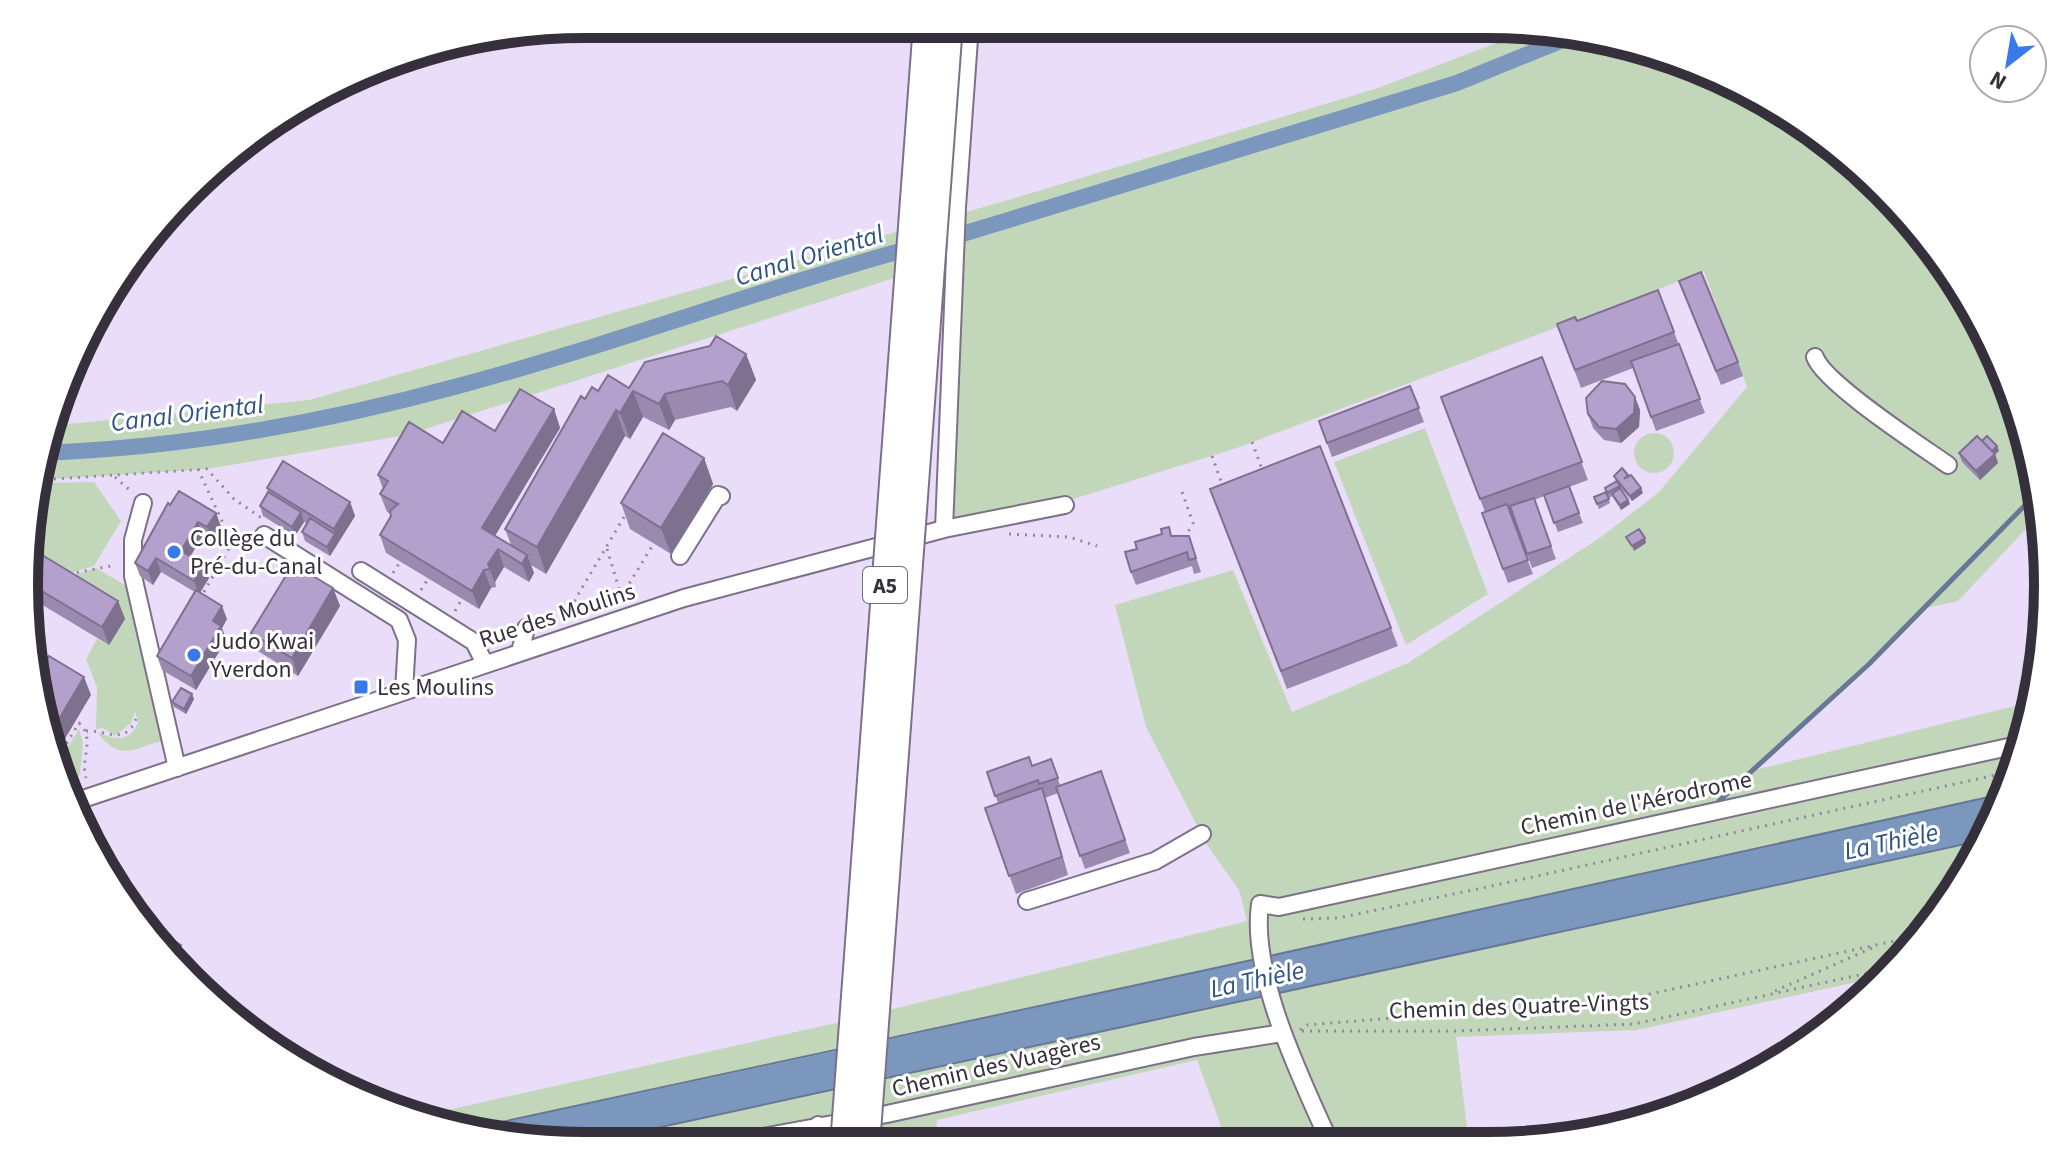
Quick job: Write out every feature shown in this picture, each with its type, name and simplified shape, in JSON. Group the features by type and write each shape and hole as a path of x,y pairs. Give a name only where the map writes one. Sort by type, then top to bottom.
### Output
{"highway":[{"name":"A5","path":"844,1132 925,38"},
{"name":"A5","path":"868,1132 949,38"}],"street":[{"path":"944,529 957,207 969,38"},
{"path":"1815,357 1822,370 1948,465"},
{"path":"680,556 718,495 721,496"},
{"path":"143,503 135,525 132,563 177,768"},
{"name":"Rue des Moulins","path":"82,799 684,598 944,529 1065,505"},
{"path":"264,535 399,620 407,640 404,691"},
{"path":"361,571 474,642 485,664"},
{"path":"520,652 526,628"},
{"name":"Chemin de l'Aérodrome","path":"1286,1028 1259,929 1260,904 1279,907 2009,747"},
{"path":"1027,901 1155,861 1202,834"},
{"path":"1286,1028 1326,1132"},
{"name":"Chemin des Vuagères","path":"784,1132 887,1114 1286,1028"},
{"path":"818,1125 818,1132"}],"path":[{"path":"1252,442 1262,470"},
{"path":"1212,456 1228,498"},
{"path":"197,602 232,543 198,469"},
{"path":"49,480 207,469 234,499 263,519 264,535"},
{"path":"115,477 143,503"},
{"path":"1182,492 1193,523 1188,532"},
{"path":"566,615 624,517"},
{"path":"998,532 1069,537 1097,546"},
{"path":"607,549 621,597 654,543"},
{"path":"395,571 400,562"},
{"path":"65,583 68,577 64,575 132,563"},
{"path":"423,588 428,579"},
{"path":"457,609 462,599"},
{"path":"63,749 79,723 86,731 117,737 127,732 136,719"},
{"path":"86,731 86,778"},
{"path":"1291,920 1338,918 2000,774"},
{"path":"1286,1028 1627,999 1904,939"},
{"path":"1768,995 1881,944"},
{"name":"Chemin des Quatre-Vingts","path":"1286,1028 1456,1031 1634,1024 1874,972"}],"green space":[{"path":"1508,39 1558,43 1629,57 1696,80 1761,111 1848,174 1898,224 1942,281 1978,343 2005,409 2015,443 2030,524 1958,601 1922,609 1755,770 2020,705 2005,761 1991,797 494,1124 439,1112 845,1021 1247,921 1239,890 1207,845 1146,727 1115,605 1233,570 1292,712 1408,663 1601,537 1659,492 1747,387 1704,272 1237,448 1070,500 944,529 954,262 891,279 407,435 207,469 49,479 62,425 309,400 1015,198 1378,88"},
{"path":"1425,428 1488,594 1406,645 1334,462"},
{"path":"1654,433 1668,439 1674,453 1668,467 1654,473 1640,467 1634,453 1640,439"},
{"path":"94,482 121,521 94,566 70,573 39,557 48,483"},
{"path":"96,568 130,588 163,741 122,750 114,748 98,733 116,738 126,737 138,723 135,711 131,723 115,736 103,728 96,729 97,687 86,659 97,639 109,645 71,576"},
{"path":"79,729 83,743 80,775 74,778 65,753"},
{"path":"1969,843 1921,918 1865,980 1637,1030 1456,1037 1467,1132 1223,1132 1197,1060 937,1120 936,1132 638,1132"}],"water":[{"name":"La Thièle","path":"1991,797 1969,843 638,1132 549,1131 494,1124"}],"building":[{"path":"1701,272 1738,362 1716,371 1679,281"},
{"path":"1658,290 1674,332 1575,370 1557,324 1575,317 1577,321"},
{"path":"716,336 746,354 728,385 722,381 665,394 659,404 633,391 620,413 616,410 537,547 505,529 581,396 585,399 592,387 598,391 608,375 629,388 645,362 710,346"},
{"path":"1679,344 1700,399 1651,417 1631,361"},
{"path":"1542,357 1582,462 1480,499 1441,397"},
{"path":"1602,381 1625,384 1635,397 1634,413 1616,429 1599,427 1588,414 1586,398"},
{"path":"1410,386 1419,408 1327,443 1319,421"},
{"path":"520,389 554,409 482,528 527,555 522,564 498,549 488,564 490,569 484,570 472,591 380,535 391,516 390,511 398,504 380,494 388,481 378,475 409,422 443,443 462,411 495,431"},
{"path":"663,433 704,458 661,528 621,503"},
{"path":"1977,436 1995,454 1976,471 1959,453"},
{"path":"1987,436 1997,446 1992,451 1982,441"},
{"path":"1320,446 1391,628 1281,671 1210,489"},
{"path":"283,461 350,502 334,529 267,488"},
{"path":"1622,468 1628,475 1624,479 1631,475 1641,488 1630,496 1614,476"},
{"path":"1617,481 1620,486 1607,493 1605,488"},
{"path":"1569,486 1579,513 1554,523 1544,495"},
{"path":"1620,488 1628,500 1620,505 1612,494"},
{"path":"179,491 216,513 207,527 198,522 181,551 204,565 194,581 156,558 148,571 135,563 168,503 170,505"},
{"path":"268,492 301,512 292,527 260,506"},
{"path":"1606,492 1609,499 1597,504 1594,497"},
{"path":"1534,498 1551,546 1527,554 1510,506"},
{"path":"1507,504 1528,560 1503,569 1482,513"},
{"path":"310,518 335,534 327,547 302,532"},
{"path":"1169,527 1171,536 1189,536 1196,558 1189,560 1187,552 1131,572 1125,552 1137,549 1135,542 1162,534 1161,529"},
{"path":"1639,529 1645,538 1632,546 1626,537"},
{"path":"39,553 118,601 102,627 38,589"},
{"path":"293,564 333,588 292,658 251,633"},
{"name":"Judo Kwai Yverdon","path":"196,590 222,606 213,621 221,626 191,676 157,656"},
{"path":"49,656 84,677 56,724 49,692 44,664"},
{"path":"181,688 192,694 184,709 172,702"},
{"path":"1029,757 1032,766 1051,759 1058,778 1039,784 1038,780 995,796 987,772"},
{"path":"1101,771 1125,840 1080,856 1056,787"},
{"path":"1042,788 1062,857 1009,876 985,808"},
{"path":"166,936 181,945 178,950"}],"waterway":[{"name":"Canal Oriental","path":"946,239 1457,83 1556,43"},
{"name":"Canal Oriental","path":"55,452 147,446 251,432 407,399 516,370 915,247"},
{"path":"1719,801 1869,664 2027,503"}],"place":[{"name":"Collège du Pré-du-Canal","path":"174,552"},
{"name":"Judo Kwai Yverdon","path":"194,655"},
{"name":"Les Moulins","path":"361,687"}]}
